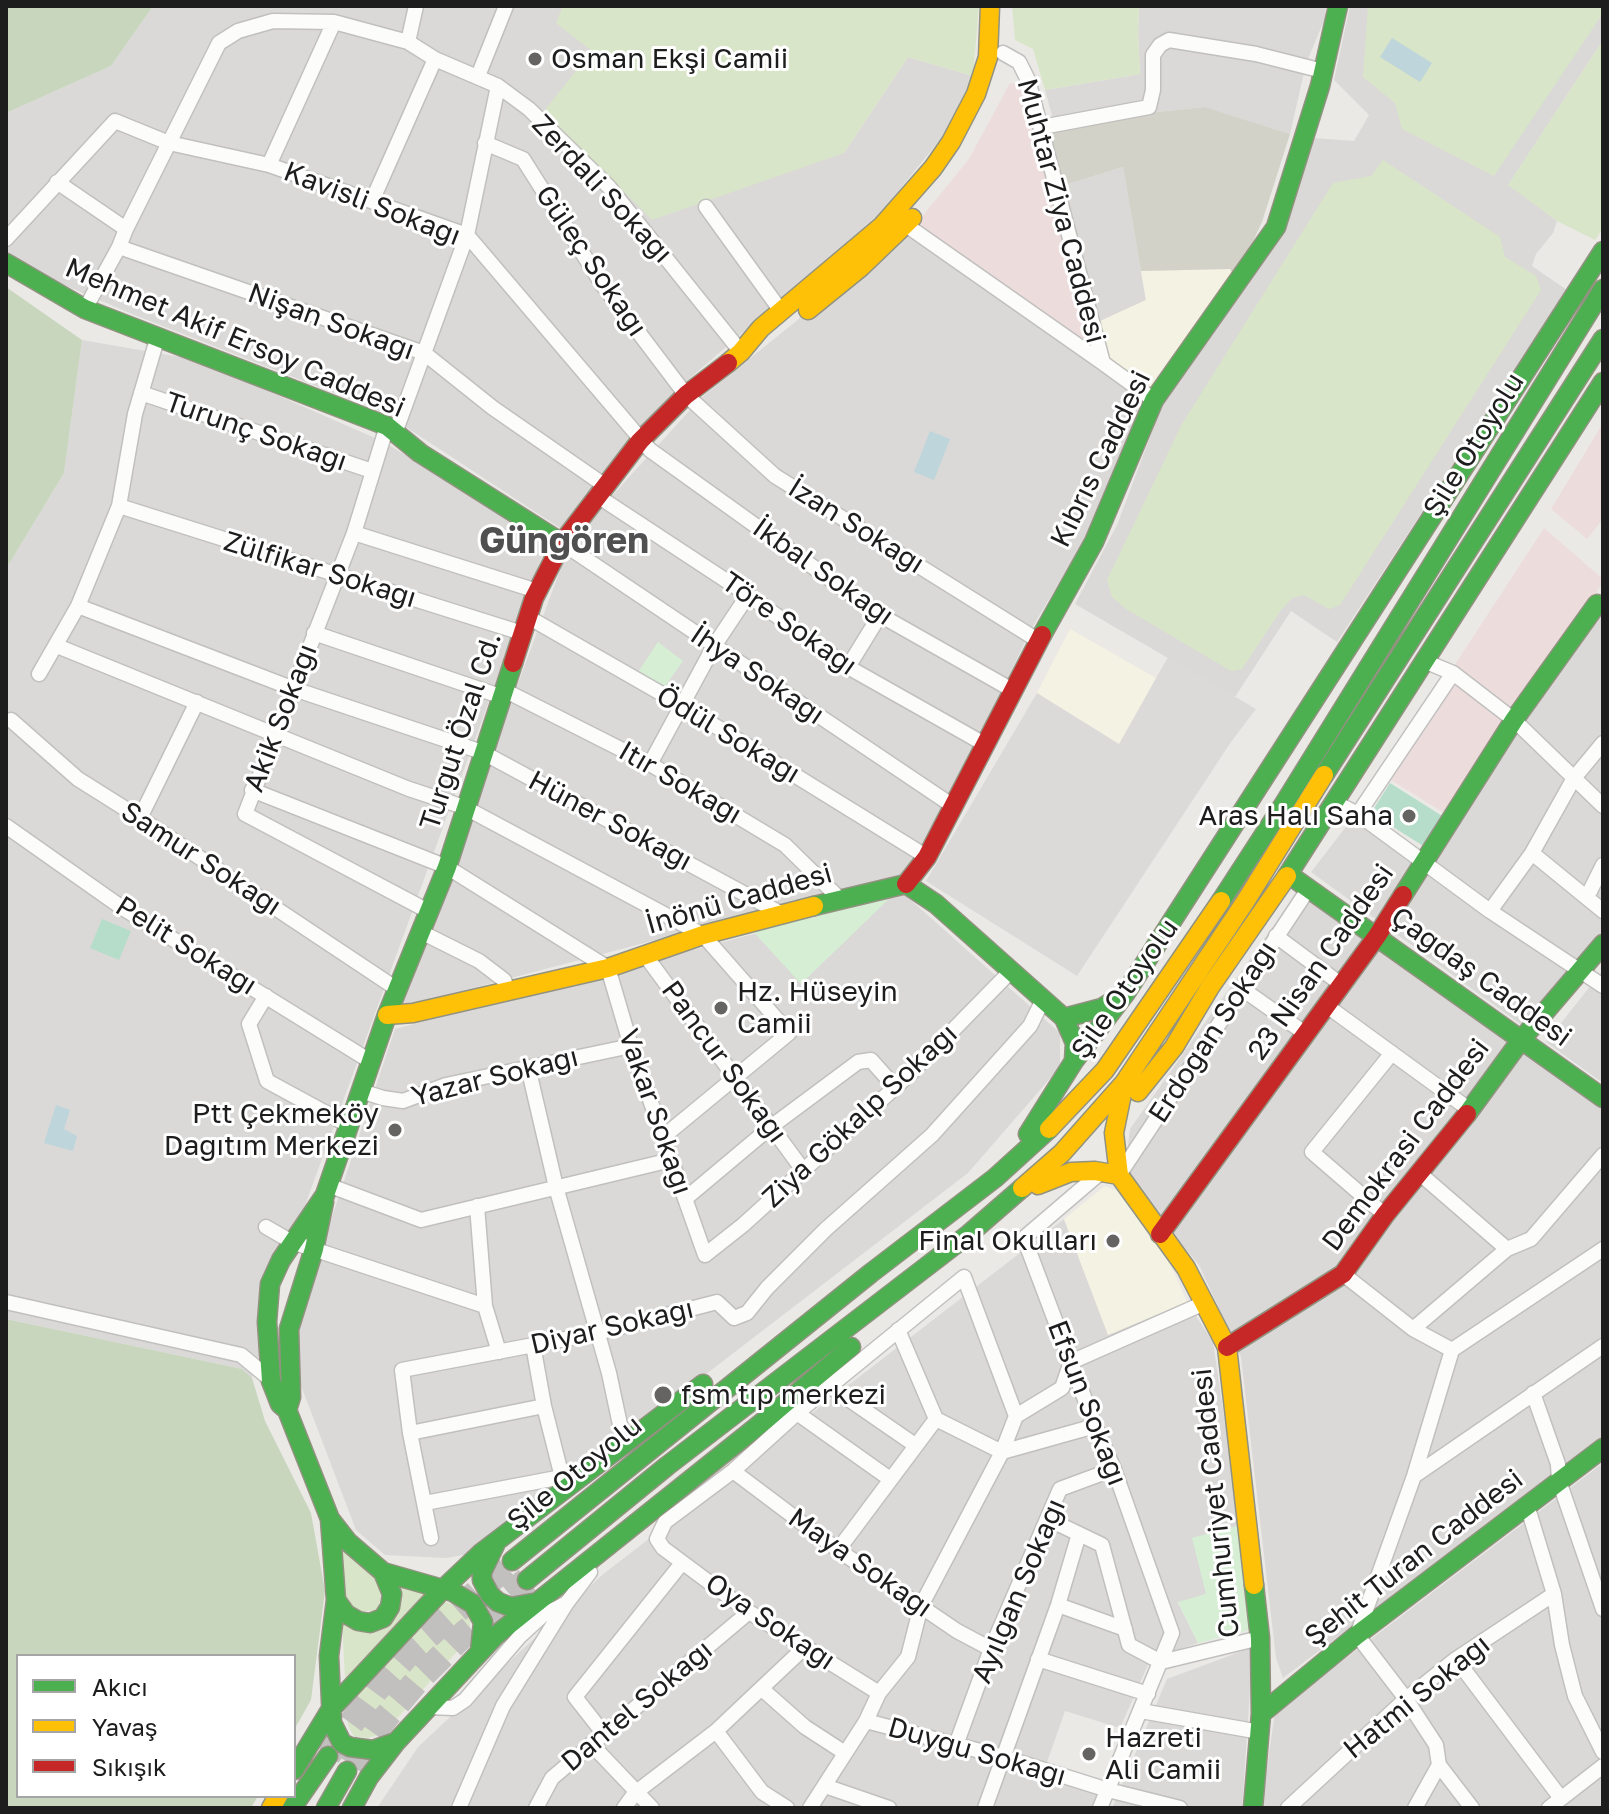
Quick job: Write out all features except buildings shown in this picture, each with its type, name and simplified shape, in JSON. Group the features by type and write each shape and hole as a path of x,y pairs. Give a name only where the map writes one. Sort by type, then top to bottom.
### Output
{"main road":[{"path":"744,349 761,328 882,226 933,168 971,106 984,70 996,50 990,6"},
{"path":"744,349 780,332 861,267 906,225 947,177 972,137 990,99 1003,6"},
{"name":"Kıbrıs Caddesi","path":"906,884 927,857 1094,542 1154,400 1276,227 1323,71 1338,6"},
{"path":"995,1178 1035,1125 1074,1061 1125,994 1603,251"},
{"name":"Mehmet Akif Ersoy Caddesi","path":"6,263 85,309 391,430 420,453 562,543"},
{"name":"Şile Otoyolu","path":"512,1561 900,1249 995,1178 1057,1122 1105,1070 1181,962 1284,804 1603,289"},
{"name":"Şile Otoyolu","path":"527,1580 667,1466 916,1277 1007,1202 1062,1153 1124,1083 1245,902 1603,339"},
{"name":"Turgut Özal Cd.","path":"287,1410 291,1397 289,1329 314,1249 326,1190 387,1015 447,867 464,807 537,591 562,543 640,441 686,395 744,349"},
{"path":"1062,1153 1117,1113 1137,1094 1174,1047 1603,382"},
{"name":"23 Nisan Caddesi","path":"1160,1234 1377,936 1514,720 1600,606"},
{"name":"Çağdaş Caddesi","path":"1288,874 1603,1098"},
{"path":"906,884 936,904 1064,1018 1075,1043 1074,1061"},
{"name":"İnönü Caddesi","path":"387,1015 413,1013 608,968 703,935 780,913 906,884"},
{"name":"Demokrasi Caddesi","path":"1227,1347 1343,1274 1521,1040 1603,944"},
{"path":"1064,1018 1102,1008 1125,994"},
{"path":"1007,1202 1054,1176 1071,1172 1119,1175 1114,1133 1124,1083"},
{"name":"Cumhuriyet Caddesi","path":"1119,1175 1186,1268 1227,1347 1260,1638 1260,1723 1253,1808"},
{"name":"Turgut Özal Cd.","path":"326,1190 292,1242 270,1284 268,1338 271,1381 280,1404 287,1410 330,1519"},
{"path":"296,1767 331,1709 442,1590 481,1553 751,1348 900,1249"},
{"path":"354,1806 369,1777 396,1742 480,1651 792,1398 871,1329 916,1277"},
{"name":"Şehit Turan Caddesi","path":"1260,1723 1357,1635 1603,1448"},
{"path":"330,1519 348,1542 383,1572 463,1596 480,1613 483,1627 480,1651"},
{"path":"330,1519 336,1600 329,1656 335,1733 342,1743 350,1747 373,1750 396,1742"},
{"path":"502,1536 483,1566 482,1580 486,1589 498,1602 511,1607 538,1602"},
{"path":"383,1572 450,1568 481,1553"},
{"path":"336,1600 346,1614 358,1621 370,1623 383,1618 390,1607 392,1594 383,1572"},
{"path":"296,1751 329,1656"},
{"path":"296,1786 328,1756"},
{"path":"326,1808 347,1771"}],"street":[{"path":"408,42 416,6"},
{"path":"478,76 506,6"},
{"name":"Zerdali Sokağı","path":"85,309 119,247 219,43 238,31 273,21 334,22 408,42 435,59 498,86 529,109 609,187 744,349"},
{"path":"269,165 334,22"},
{"path":"1042,127 1149,107 1153,55 1160,45 1169,40 1256,54 1323,71"},
{"name":"Muhtar Ziya Caddesi","path":"996,50 1019,62 1028,80 1103,363 1154,400"},
{"path":"372,201 435,59"},
{"name":"Akik Sokağı","path":"428,911 245,814 354,533 372,471 424,353 467,235 498,86"},
{"name":"Kavisli Sokağı","path":"57,182 115,121 169,143 269,165 467,235 640,441"},
{"name":"Güleç Sokağı","path":"485,143 523,159 602,284 686,395"},
{"path":"6,239 57,182 126,229"},
{"path":"706,207 781,311"},
{"path":"906,225 1103,363"},
{"name":"Nişan Sokağı","path":"119,247 424,353 600,490"},
{"path":"39,674 78,606 119,506 135,414 158,336"},
{"name":"Turunç Sokağı","path":"141,393 372,471"},
{"name":"İzan Sokağı","path":"686,395 775,476 1039,641"},
{"name":"İkbal Sokağı","path":"640,441 880,615 1014,691"},
{"name":"Töre Sokağı","path":"600,490 848,667 986,745"},
{"name":"Zülfikar Sokağı","path":"119,506 337,575 525,625"},
{"path":"354,533 537,591"},
{"name":"İhya Sokağı","path":"562,543 953,806"},
{"path":"650,764 714,646 748,595"},
{"name":"Hüner Sokağı","path":"78,606 294,689 482,752 780,913"},
{"path":"848,667 880,615"},
{"name":"Ödül Sokağı","path":"525,625 683,706 927,857"},
{"name":"Itır Sokağı","path":"314,633 502,693 650,764 785,845 840,899"},
{"path":"57,646 275,736 409,789 464,807 703,935 789,1033 663,1137"},
{"path":"1424,661 1453,673 1514,720 1603,806"},
{"path":"1358,814 1453,673"},
{"path":"140,818 197,702"},
{"name":"Samur Sokağı","path":"11,720 78,779 397,989"},
{"path":"1490,911 1532,853 1574,778 1603,743"},
{"path":"252,790 447,867 608,968"},
{"path":"1334,802 1358,814 1490,911 1603,986"},
{"name":"Pelit Sokağı","path":"6,826 121,907 370,1061"},
{"path":"1532,853 1603,911"},
{"path":"1587,897 1603,865"},
{"name":"Erdoğan Sokağı","path":"1119,1175 1309,888"},
{"path":"421,932 479,961 504,980 508,991"},
{"path":"1276,936 1342,985"},
{"name":"Pancur Sokağı","path":"645,955 803,1170"},
{"name":"Vakar Sokağı","path":"608,968 631,1046 705,1255"},
{"name":"Ziya Gökalp Sokağı","path":"705,1255 895,1087 1010,972"},
{"path":"1241,988 1306,1034"},
{"path":"266,996 249,1024 267,1081 348,1125"},
{"name":"Diyar Sokağı","path":"431,1538 410,1433 402,1370 597,1333 717,1302 734,1318 747,1313 767,1288 826,1229 932,1135 1030,1026 1043,1000"},
{"path":"1327,1006 1470,1110"},
{"name":"Yazar Sokağı","path":"361,1091 403,1101 446,1085 631,1046"},
{"path":"1385,1215 1312,1152 1392,1053"},
{"path":"685,1199 772,1126 862,1060 871,1060 895,1087"},
{"path":"528,1067 556,1187 622,1434"},
{"path":"1413,1329 1507,1249 1531,1239 1603,1155"},
{"path":"326,1190 421,1220 671,1160"},
{"path":"1418,1172 1507,1249"},
{"name":"Efsun Sokağı","path":"1100,1173 1024,1238 1114,1469 1172,1633 1100,1808"},
{"path":"477,1206 485,1306 499,1352"},
{"path":"266,1227 292,1242 485,1306"},
{"path":"1472,1808 1439,1765 1436,1745 1406,1699 1357,1635 1414,1476 1452,1350 1603,1249"},
{"path":"1343,1274 1413,1329 1452,1350"},
{"path":"459,1808 503,1706 585,1576 628,1536 638,1534 660,1544 665,1522 733,1471 797,1413 964,1277 1016,1416"},
{"path":"6,1302 241,1355 265,1372 271,1381"},
{"path":"810,1808 866,1721 879,1693 908,1657 921,1606 1002,1452 1016,1416 1062,1388 1071,1362 1202,1304"},
{"path":"898,1330 936,1419 1002,1452 1095,1426"},
{"path":"241,1355 258,1349 268,1338"},
{"path":"425,1503 562,1477 533,1345"},
{"path":"1414,1476 1603,1346"},
{"path":"831,1387 915,1445"},
{"path":"1533,1393 1603,1609"},
{"path":"410,1433 544,1406"},
{"path":"797,1413 890,1479"},
{"path":"838,1550 936,1419"},
{"name":"Ayılgan Sokağı","path":"956,1745 991,1649 1060,1489 1114,1469"},
{"name":"Maya Sokağı","path":"733,1471 838,1550 991,1649"},
{"path":"1527,1505 1554,1594 1562,1645 1575,1696 1603,1752"},
{"path":"1048,1519 1102,1545 1129,1645 1161,1662 1260,1638"},
{"path":"985,1808 1058,1605 1079,1534"},
{"name":"Oya Sokağı","path":"660,1544 749,1612 879,1693"},
{"path":"604,1734 575,1697 682,1563"},
{"name":"Hatmi Sokağı","path":"1288,1808 1406,1699 1456,1659 1554,1594"},
{"path":"427,1707 453,1708 465,1700 520,1636 543,1615 566,1604"},
{"path":"1058,1605 1125,1629"},
{"name":"Dantel Sokağı","path":"536,1808 552,1778 749,1612"},
{"path":"624,1808 635,1793 716,1731 805,1647"},
{"path":"1038,1659 1148,1694"},
{"path":"1456,1659 1554,1803 1603,1766"},
{"path":"762,1689 805,1727 845,1753"},
{"path":"1141,1711 1260,1723"},
{"name":"Duygu Sokağı","path":"866,1721 1180,1808"},
{"path":"716,1731 762,1792 787,1808"},
{"path":"591,1744 652,1808"},
{"path":"1415,1808 1439,1765"},
{"path":"825,1786 889,1808"}],"shaded area":[{"path":"153,6 563,6 557,23 592,50 844,153 908,57 973,76 952,125 877,217 690,378 560,528 383,412 132,314 25,268 6,254 6,113 111,66"},
{"path":"1139,6 1326,6 1325,18 1306,64 1290,134 1204,107 1054,123 1045,90 1140,74"},
{"path":"1350,6 1603,6 1603,40 1509,184 1557,221 1532,266 1567,290 1337,642 1291,611 1235,697 1075,604 1117,525 1167,392 1281,232 1313,138 1354,141 1369,115 1334,80"},
{"path":"1010,83 1030,84 1109,367 915,225 969,159"},
{"path":"1205,107 1290,134 1262,222 1236,278 1230,269 1141,271 1123,167 1058,187 1041,124"},
{"path":"1123,167 1146,300 1096,323 1058,187"},
{"path":"915,225 1152,394 1084,541 1030,631 962,776 903,875 397,1008 571,541 701,398"},
{"path":"1231,269 1236,278 1152,394 1109,367 1096,323 1146,300 1141,271"},
{"path":"82,340 197,360 384,442 547,542 303,1211 252,1378 242,1369 6,1319 6,569 64,473"},
{"path":"1603,423 1603,519 1587,539 1551,509"},
{"path":"1544,528 1603,582 1449,816 1383,775"},
{"path":"1603,604 1603,949 1534,1034 1311,872 1352,819 1428,867"},
{"path":"1070,629 1156,678 1120,745 1037,693"},
{"path":"1168,657 1256,709 1077,976 926,881 1037,693 1119,744"},
{"path":"1298,891 1603,1106 1603,1437 1283,1678 1276,1658 1241,1357 1199,1265 1124,1175 1130,1129"},
{"path":"904,894 1060,1033 1060,1067 968,1173 473,1553 447,1558 385,1555 356,1530 295,1370 296,1324 395,1029"},
{"path":"1603,970 1603,1083 1546,1042"},
{"name":"Final Okulları","path":"1105,1186 1117,1191 1170,1263 1187,1302 1108,1335 1064,1219"},
{"path":"1064,1219 1108,1334 1187,1302 1213,1342 1240,1525 1206,1594 1178,1603 1198,1643 1151,1658 1120,1728 1065,1711 1046,1765 1101,1784 1092,1808 377,1808 418,1747 602,1575"},
{"path":"1603,1463 1603,1808 1261,1808 1275,1712"},
{"path":"1253,1647 1242,1808 1112,1808 1167,1679"}],"green space":[{"path":"6,6 153,6 111,66 6,113"},
{"path":"563,6 979,6 973,76 908,57 844,153 652,220 544,111 592,51 556,23"},
{"path":"1012,6 1139,6 1140,74 1045,90 1033,49 1015,40"},
{"path":"1368,6 1603,6 1603,13 1494,176 1402,129 1395,103 1363,77"},
{"path":"1603,40 1603,228 1595,240 1557,221 1508,185"},
{"path":"1383,160 1500,237 1505,257 1536,276 1541,290 1340,605 1329,609 1304,595 1292,598 1242,669 1231,671 1126,609 1112,597 1107,580 1182,424 1333,183 1371,176"},
{"path":"6,287 82,340 64,473 6,569"},
{"path":"658,642 683,661 663,689 638,672"},
{"name":"Aras Halı Saha","path":"1390,783 1447,819 1428,849 1371,813"},
{"path":"893,895 801,984 750,928"},
{"path":"102,919 131,931 119,960 90,948"},
{"path":"6,1319 242,1369 252,1378 265,1421 311,1513 325,1591 311,1700 296,1726 296,1654 16,1654 16,1798 257,1798 251,1808 6,1808"},
{"path":"1240,1525 1249,1630 1198,1643 1178,1602 1206,1594 1192,1538"},
{"path":"340,1548 382,1584 379,1611 356,1611 345,1595"},
{"path":"398,1584 427,1592 345,1678 342,1622 366,1632"},
{"path":"440,1600 470,1611 470,1637 384,1733 368,1738 354,1736 347,1718 348,1705"}],"water":[{"path":"1392,38 1432,63 1420,82 1380,57"},
{"path":"930,431 950,439 934,480 914,472"},
{"path":"56,1105 70,1110 64,1129 77,1136 73,1151 44,1143"}],"tunnel":[{"path":"328,1755 375,1691 409,1653 512,1561"},
{"path":"351,1765 416,1682 465,1633 527,1580"}],"traffic: fast":[{"path":"1042,635 1094,542 1154,400 1276,227 1320,86 1338,6"},
{"path":"1028,1134 1074,1061 1125,994 1603,251"},
{"path":"6,263 85,309 387,426 420,453 562,543"},
{"path":"1221,901 1603,289"},
{"path":"1324,775 1603,339"},
{"path":"1287,876 1603,382"},
{"path":"1403,895 1514,720 1597,604"},
{"path":"336,1600 346,1614 370,1623 383,1618 390,1607 392,1594 383,1572 348,1542 330,1519 287,1410 280,1404 271,1381 267,1322 270,1284 281,1260 325,1195 387,1015 447,867 513,663"},
{"path":"1288,874 1603,1098"},
{"path":"814,906 906,884 936,904 1064,1018 1102,1008 1118,998"},
{"path":"1467,1114 1521,1040 1603,944"},
{"path":"1064,1018 1075,1043 1074,1061"},
{"path":"512,1561 871,1273 995,1178 1049,1129"},
{"path":"527,1580 667,1466 969,1234 1022,1188"},
{"path":"287,1410 291,1397 289,1329 314,1249 324,1202"},
{"path":"352,1808 369,1777 396,1742 495,1636 769,1417 851,1347"},
{"path":"296,1767 331,1709 442,1590 481,1553 703,1384"},
{"path":"1261,1714 1357,1635 1603,1448"},
{"path":"329,1656 336,1600 330,1519"},
{"path":"495,1545 482,1572 482,1580 490,1595 511,1607 538,1602"},
{"path":"383,1572 453,1592 473,1604 483,1622 480,1651"},
{"path":"1253,1808 1261,1714 1260,1638 1254,1585"},
{"path":"329,1656 332,1723 342,1743 373,1750 396,1742"},
{"path":"292,1808 328,1756"},
{"path":"326,1808 347,1771"}],"traffic: slow":[{"path":"728,363 761,328 882,226 933,168 951,142 976,94 988,57 990,6"},
{"path":"808,310 861,267 912,218"},
{"path":"1022,1188 1062,1153 1124,1083 1245,902 1324,775"},
{"path":"1138,1092 1174,1047 1210,987 1287,876"},
{"path":"1049,1129 1105,1070 1221,901"},
{"path":"387,1015 413,1013 608,968 703,935 814,906"},
{"path":"1038,1185 1071,1172 1095,1171 1119,1175 1114,1133 1124,1084"},
{"path":"1119,1175 1186,1268 1227,1347 1254,1585"},
{"path":"271,1808 277,1798"}],"traffic: jam":[{"path":"513,663 534,598 562,543 640,441 686,395 728,363"},
{"path":"906,884 927,857 1042,635"},
{"path":"1160,1234 1377,936 1403,895"},
{"path":"1227,1347 1343,1274 1385,1215 1467,1114"}],"place":[{"name":"Osman Ekşi Camii","path":"535,59"},
{"name":"Aras Halı Saha","path":"1409,816"},
{"name":"Hz. Hüseyin Camii","path":"721,1008"},
{"name":"Ptt Çekmeköy Dağıtım Merkezi","path":"395,1130"},
{"name":"Final Okulları","path":"1113,1241"},
{"name":"fsm tıp merkezi","path":"663,1395"},
{"name":"Hazreti Ali Camii","path":"1089,1754"}],"district":[{"name":"Güngören","path":"564,542"}]}
